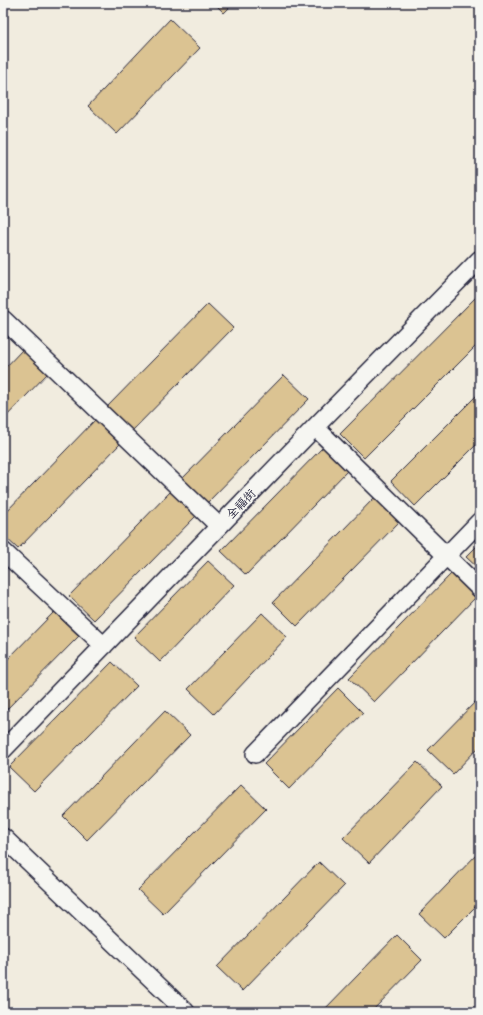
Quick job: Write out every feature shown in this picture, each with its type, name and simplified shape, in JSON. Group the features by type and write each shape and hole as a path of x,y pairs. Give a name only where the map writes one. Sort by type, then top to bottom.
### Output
{"street":[{"name":"全福街","path":"3,750 315,426 480,259"},
{"path":"3,319 219,526"},
{"path":"315,426 480,589"},
{"path":"255,754 480,521"},
{"path":"3,551 104,646"},
{"path":"3,837 186,1012"}],"building":[{"path":"214,3 234,3 224,13"},
{"path":"170,19 200,48 117,134 88,106"},
{"path":"480,293 480,342 364,458 340,434"},
{"path":"208,304 233,328 130,433 105,409"},
{"path":"23,349 48,373 3,420 3,370"},
{"path":"284,375 309,399 206,504 181,480"},
{"path":"480,392 480,441 415,506 391,481"},
{"path":"95,420 120,444 18,549 3,535 3,515"},
{"path":"324,446 348,470 246,575 221,551"},
{"path":"171,491 196,516 94,620 69,596"},
{"path":"375,497 400,521 297,626 273,602"},
{"path":"480,543 480,570 466,557"},
{"path":"208,561 234,585 160,662 134,637"},
{"path":"452,573 476,597 374,702 349,678"},
{"path":"54,612 79,636 3,713 3,664"},
{"path":"262,613 287,637 214,714 188,689"},
{"path":"112,662 137,686 34,791 9,767"},
{"path":"338,688 363,713 289,789 264,764"},
{"path":"480,697 480,746 453,774 428,750"},
{"path":"165,711 190,735 87,840 63,816"},
{"path":"417,762 442,786 369,863 343,838"},
{"path":"241,785 266,809 163,914 138,890"},
{"path":"480,851 480,902 444,938 419,914"},
{"path":"319,862 344,886 242,991 217,967"},
{"path":"397,935 422,960 371,1012 322,1012"}]}
